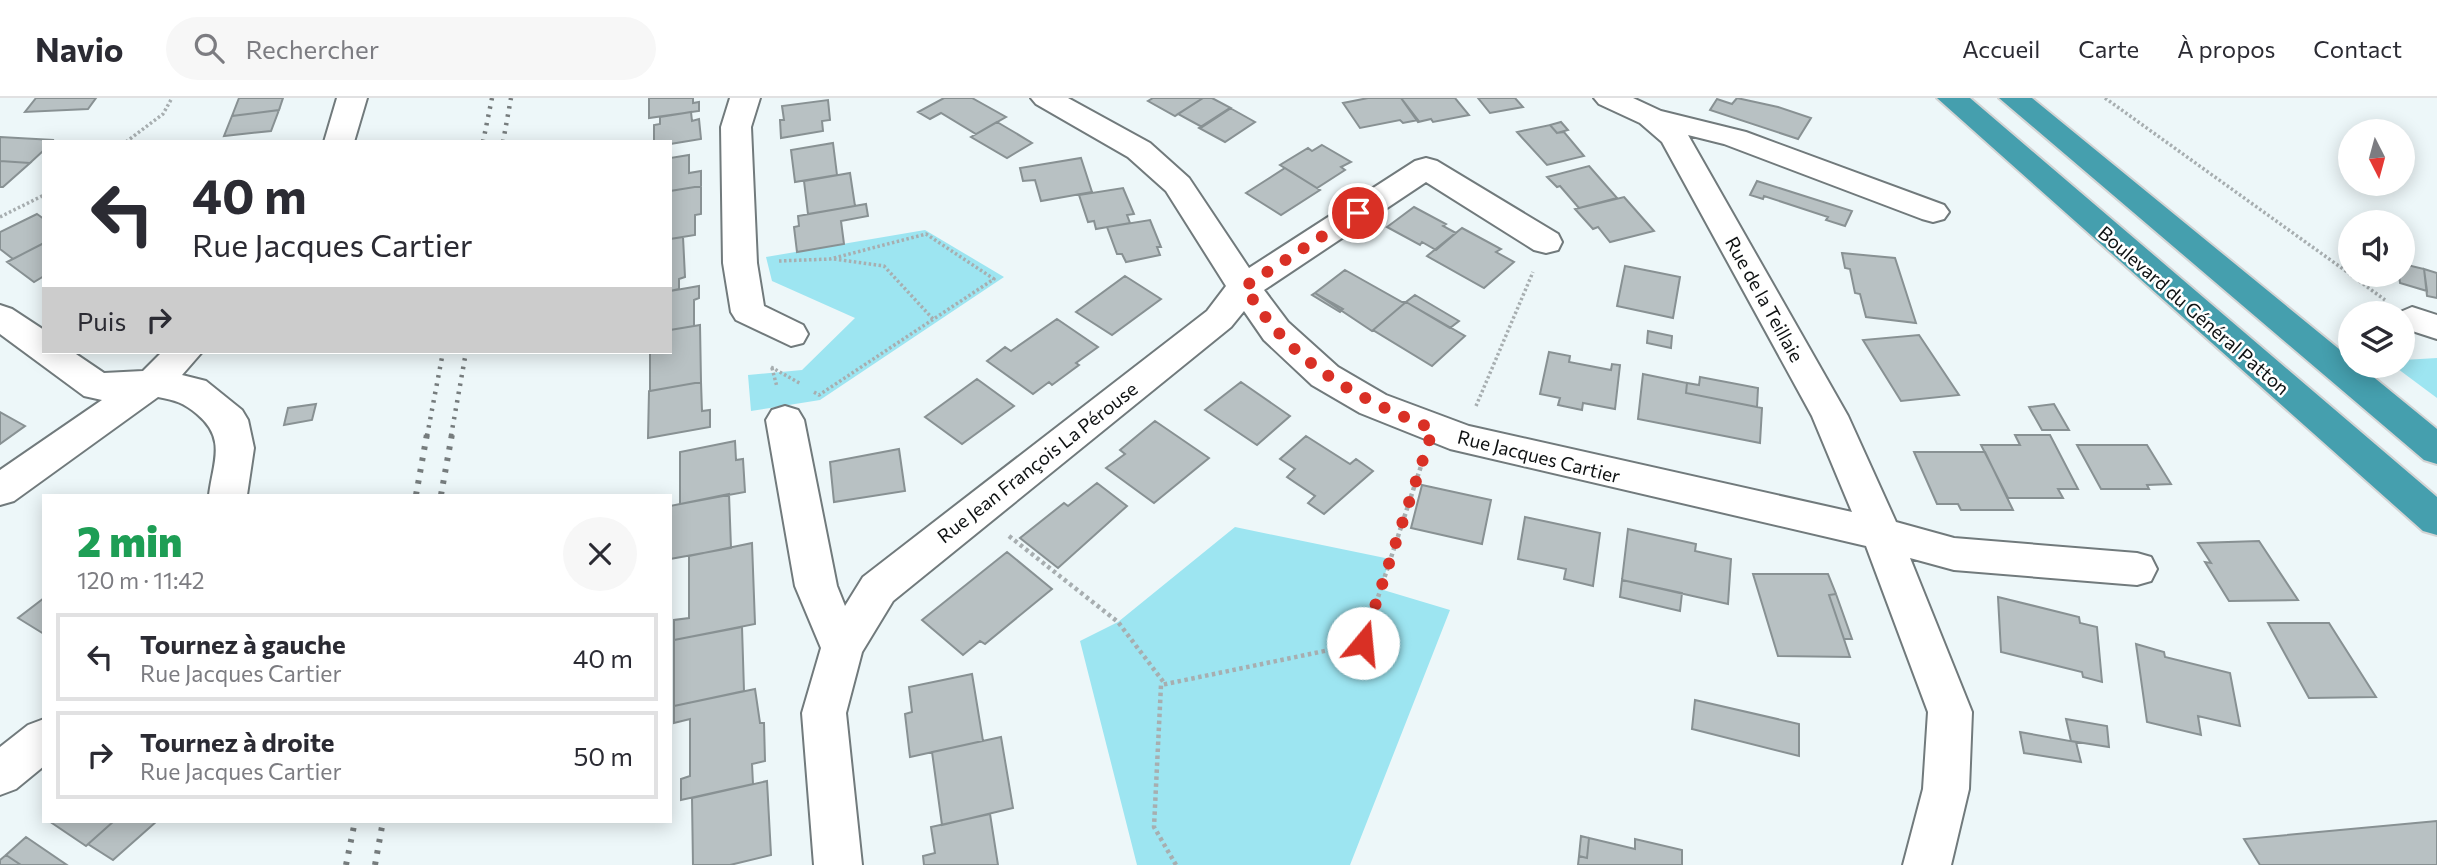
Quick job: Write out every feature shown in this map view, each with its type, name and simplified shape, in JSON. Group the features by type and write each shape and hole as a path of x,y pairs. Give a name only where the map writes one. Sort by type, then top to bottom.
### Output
{"highway":[{"name":"Boulevard du Général Patton","path":"1952,98 2437,520"},
{"path":"2014,98 2437,450"}],"street":[{"path":"340,140 352,98"},
{"path":"744,98 736,127 740,262 748,312 791,334"},
{"name":"Rue Jacques Cartier","path":"1046,98 1139,150 1178,185 1276,331 1325,376 1373,404 1448,434 1881,534"},
{"name":"Rue de la Teillaie","path":"1609,98 1651,117 1674,138 1689,162 1830,416 1881,534 1950,712 1946,789 1927,865"},
{"path":"1651,117 1735,138 1933,212"},
{"path":"1244,287 1426,168 1545,242"},
{"name":"Rue Jean François La Pérouse","path":"838,865 824,713 842,648 878,590 976,509 1219,318 1244,287"},
{"path":"0,317 42,347"},
{"path":"51,354 97,387 152,383 193,390 229,420 235,448 228,494"},
{"path":"0,490 152,383 182,354"},
{"path":"785,420 816,586 842,648"},
{"path":"1881,534 1954,554 2137,569"},
{"path":"0,774 42,741"}],"path":[{"path":"129,140 163,114 172,98"},
{"path":"2105,98 2338,266"},
{"path":"0,217 42,196"},
{"path":"771,367 819,395 994,279 926,234 830,259"},
{"path":"1176,865 1154,827 1161,685 1363,643 1448,434 1545,242"},
{"path":"740,262 830,259 884,266 933,319"},
{"path":"2368,287 2424,323"},
{"path":"785,420 771,367 791,334"},
{"path":"976,509 1118,622 1165,684"}],"shaded area":[{"path":"925,230 1004,277 820,400 751,411 748,375 802,370 855,318 772,281 766,257"},
{"path":"2437,358 2437,398 2410,378 2415,378 2415,359"},
{"path":"1235,527 1390,559 1380,589 1450,610 1350,865 1137,865 1080,641 1118,622"}],"building":[{"path":"36,98 96,98 88,109 25,112"},
{"path":"239,98 283,98 279,110 232,116"},
{"path":"649,98 693,98 693,103 699,102 699,111 649,118"},
{"path":"944,98 972,98 1006,117 976,134 941,113 930,119 918,112"},
{"path":"1153,98 1203,98 1175,116 1148,101"},
{"path":"1203,98 1212,98 1231,108 1202,127 1178,114"},
{"path":"1368,98 1401,98 1418,120 1403,123 1400,120 1360,128 1343,103"},
{"path":"1401,98 1455,98 1469,115 1418,122"},
{"path":"1478,98 1515,98 1523,107 1490,113"},
{"path":"1737,98 1811,118 1798,139 1710,110 1717,99 1732,104"},
{"path":"828,100 830,120 822,121 823,131 781,138 780,120 784,120 782,106"},
{"path":"1230,108 1255,122 1225,142 1199,128"},
{"path":"279,110 271,131 224,136 232,116"},
{"path":"691,112 692,121 699,119 701,139 672,144 672,140 654,140 654,125 660,124 660,117"},
{"path":"997,122 1032,143 1007,158 971,137"},
{"path":"1561,122 1568,130 1557,133 1550,125"},
{"path":"1550,125 1557,133 1564,132 1584,156 1547,165 1517,132"},
{"path":"0,137 54,140 42,140 42,152 30,163 0,161"},
{"path":"833,143 837,175 795,182 791,150"},
{"path":"1322,145 1351,162 1341,167 1345,170 1317,188 1280,165 1308,148 1312,151"},
{"path":"689,155 689,173 701,171 701,186 672,191 672,158"},
{"path":"1081,158 1092,192 1041,201 1035,180 1023,181 1020,168"},
{"path":"0,161 30,163 0,187"},
{"path":"1589,166 1617,198 1579,208 1560,186 1557,187 1547,177"},
{"path":"1285,168 1320,190 1281,215 1246,193"},
{"path":"850,173 855,206 808,214 804,181"},
{"path":"1757,181 1852,211 1845,226 1826,220 1828,217 1764,196 1763,199 1750,195"},
{"path":"701,186 701,214 695,215 695,235 672,239 672,191"},
{"path":"1123,188 1134,214 1127,215 1130,223 1096,229 1094,221 1088,222 1079,195"},
{"path":"1624,197 1654,231 1610,242 1598,227 1593,229 1575,209"},
{"path":"866,204 868,216 841,221 844,244 797,252 794,227 799,226 798,216"},
{"path":"1414,207 1446,224 1443,226 1456,233 1436,250 1422,242 1420,245 1387,227"},
{"path":"37,214 42,218 42,244 13,259 0,249 0,232"},
{"path":"1150,220 1161,247 1157,247 1160,255 1126,262 1122,254 1117,254 1107,227"},
{"path":"1462,228 1501,249 1496,252 1514,262 1484,288 1427,256"},
{"path":"683,237 685,277 679,279 679,289 672,291 672,239"},
{"path":"42,244 42,277 34,282 7,262"},
{"path":"1842,253 1895,258 1916,323 1866,317 1860,294 1855,293 1850,269 1845,268"},
{"path":"1625,266 1680,277 1673,318 1617,306"},
{"path":"2415,267 2424,269 2427,291 2414,287"},
{"path":"2424,269 2437,273 2437,298 2427,296"},
{"path":"1345,270 1406,302 1372,331 1315,293"},
{"path":"1125,276 1161,299 1112,335 1076,312"},
{"path":"699,286 699,298 694,300 694,326 672,330 672,291"},
{"path":"1315,293 1343,309 1340,312 1312,295"},
{"path":"1415,295 1459,321 1450,328 1406,302"},
{"path":"1406,302 1465,336 1432,366 1373,330"},
{"path":"1057,319 1098,347 1052,385 1049,382 1033,394 987,361 1005,347 1011,351"},
{"path":"700,325 701,382 650,391 650,354 672,354 672,330"},
{"path":"1648,331 1672,336 1671,348 1647,343"},
{"path":"1919,335 1959,395 1901,401 1863,340"},
{"path":"1549,352 1570,356 1569,362 1611,370 1612,364 1620,365 1615,409 1583,403 1582,410 1558,405 1560,398 1540,394"},
{"path":"1643,374 1687,383 1686,393 1762,408 1760,443 1638,419"},
{"path":"1700,377 1758,388 1757,407 1686,393 1687,383 1699,385"},
{"path":"977,379 1014,406 962,444 925,417"},
{"path":"701,382 702,411 710,410 710,427 648,438 649,391"},
{"path":"1241,382 1290,416 1257,445 1205,410"},
{"path":"316,404 312,420 284,425 288,408"},
{"path":"2054,404 2069,430 2042,430 2029,407"},
{"path":"0,412 25,426 0,444"},
{"path":"1155,421 1209,458 1154,503 1106,468 1125,454 1120,450"},
{"path":"2015,435 2050,435 2078,489 2058,489 2063,498 2008,498 1981,445 2020,445"},
{"path":"1306,436 1350,464 1356,459 1373,471 1324,514 1308,503 1315,496 1287,477 1295,469 1280,459"},
{"path":"735,441 736,460 743,459 745,492 680,504 680,452"},
{"path":"2077,445 2147,445 2171,484 2147,485 2149,489 2101,489"},
{"path":"899,449 905,491 834,502 830,462"},
{"path":"1914,452 1985,452 2013,510 1961,510 1958,504 1937,504"},
{"path":"1097,483 1127,506 1058,568 1020,538 1064,503 1068,506"},
{"path":"1422,485 1491,500 1482,544 1411,528"},
{"path":"729,494 731,548 672,559 672,506"},
{"path":"1525,517 1600,533 1593,586 1564,579 1566,569 1518,559"},
{"path":"1628,529 1696,544 1695,551 1731,559 1728,604 1622,580"},
{"path":"2259,541 2298,600 2229,601 2205,562 2211,563 2198,543"},
{"path":"752,543 755,624 674,640 674,620 689,618 689,556"},
{"path":"1007,552 1052,589 985,644 980,641 963,655 922,620"},
{"path":"1753,574 1828,574 1836,594 1829,595 1850,657 1778,656"},
{"path":"1622,580 1682,593 1680,611 1620,597"},
{"path":"1836,594 1852,639 1844,639 1829,595"},
{"path":"1998,597 2079,617 2080,623 2097,627 2102,682 2083,677 2082,672 2001,652"},
{"path":"42,600 42,633 18,618"},
{"path":"2268,623 2329,623 2376,697 2309,698"},
{"path":"742,627 744,691 674,706 674,640"},
{"path":"2136,644 2164,652 2165,657 2230,673 2240,726 2198,716 2201,735 2147,722"},
{"path":"972,674 983,741 910,757 905,714 912,712 909,687"},
{"path":"755,689 760,723 764,723 765,761 752,764 753,784 681,800 681,779 690,776 690,719 674,723 674,706"},
{"path":"1695,700 1799,724 1799,756 1692,729"},
{"path":"2066,719 2107,726 2109,747 2071,741"},
{"path":"2020,732 2076,742 2081,762 2024,753"},
{"path":"1001,737 1013,808 942,825 932,752"},
{"path":"767,781 771,855 730,865 693,865 692,798"},
{"path":"990,814 998,865 924,865 923,856 935,853 931,827"},
{"path":"2437,821 2437,865 2260,865 2244,839"},
{"path":"52,823 112,823 86,846"},
{"path":"112,823 155,823 113,860 88,844"},
{"path":"1581,836 1589,838 1587,858 1579,856"},
{"path":"26,837 67,865 21,865 6,855"},
{"path":"1589,838 1635,849 1635,839 1682,850 1682,865 1578,865 1579,856 1587,858"},
{"path":"6,855 21,865 0,865 0,860"}],"railway":[{"path":"483,140 492,98"},
{"path":"503,140 511,98"},
{"path":"427,436 443,354"},
{"path":"451,436 466,354"},
{"path":"416,494 427,434"},
{"path":"441,494 452,434"},
{"path":"346,865 355,823"},
{"path":"375,865 383,823"}],"route":[{"path":"1358,213 1244,287 1276,331 1325,376 1373,404 1433,429 1363,643"}]}
